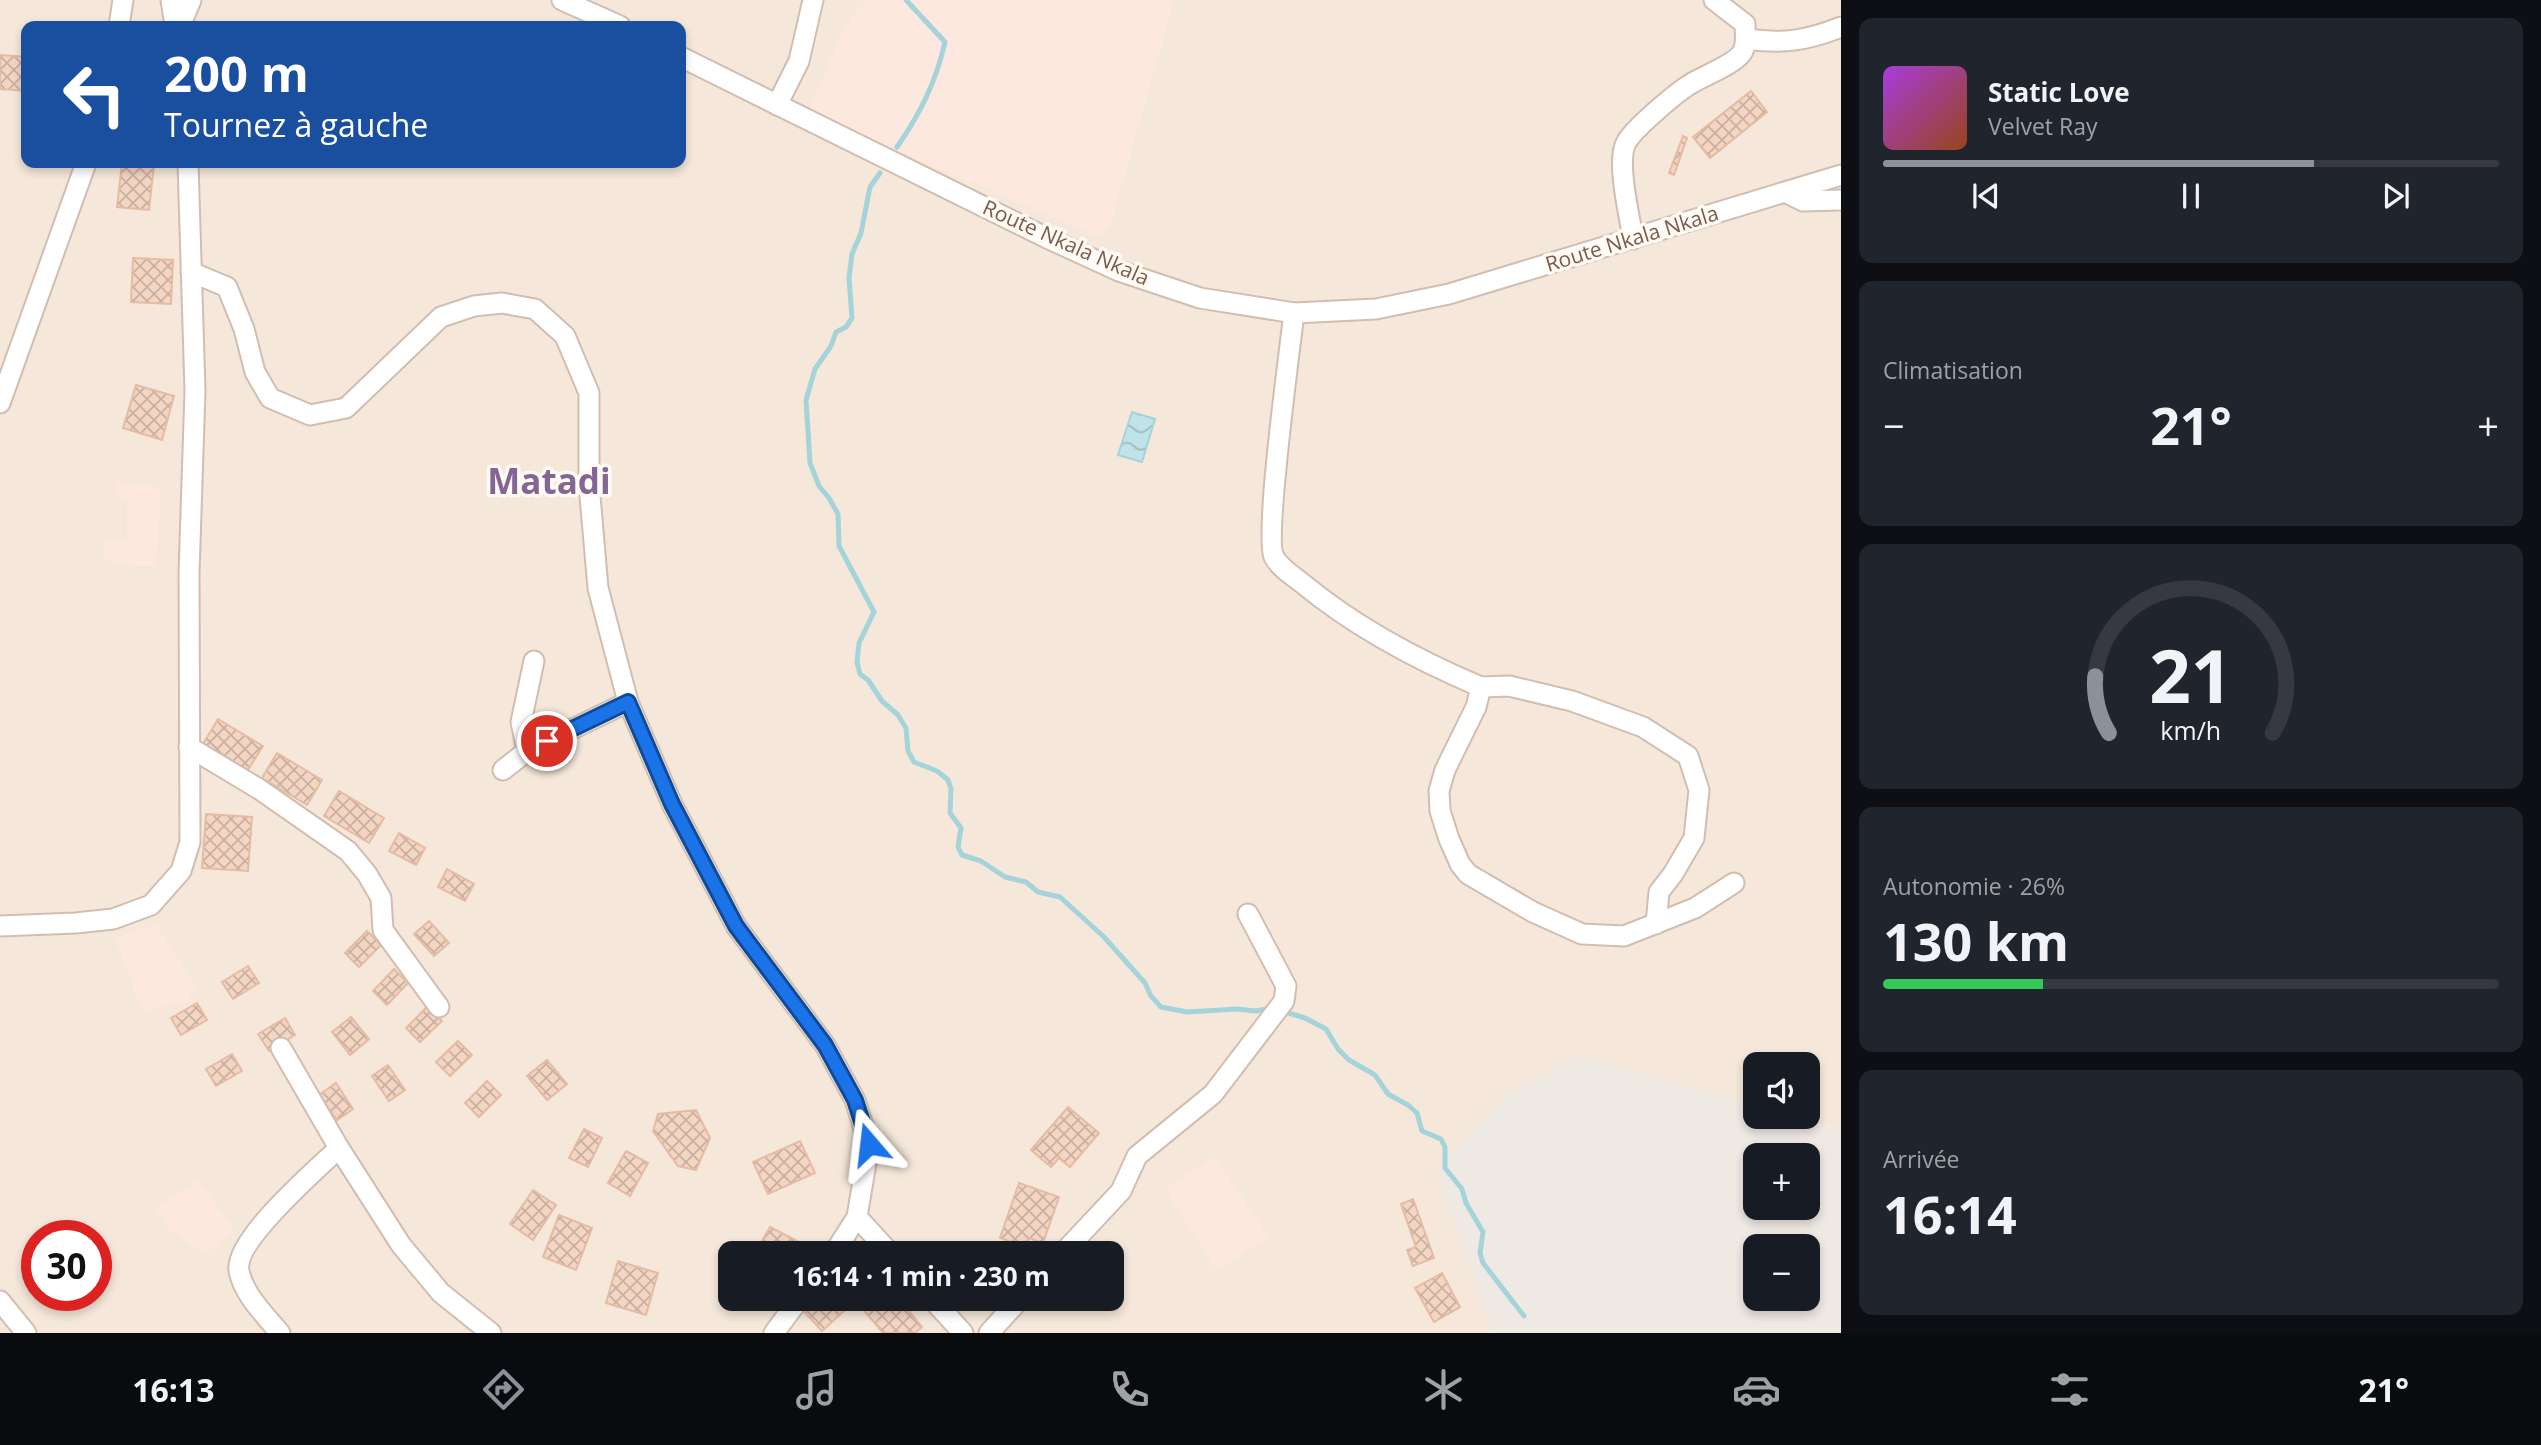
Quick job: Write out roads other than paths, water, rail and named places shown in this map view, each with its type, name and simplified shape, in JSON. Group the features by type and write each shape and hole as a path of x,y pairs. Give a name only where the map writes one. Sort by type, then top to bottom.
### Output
{"street":[{"path":"120,21 122,0"},
{"path":"171,0 177,21"},
{"path":"180,21 191,0"},
{"path":"562,0 609,21"},
{"path":"777,105 799,61 813,0"},
{"path":"1633,239 1622,172 1625,143 1658,110 1688,86 1743,52 1745,24 1714,0"},
{"path":"1746,39 1777,43 1807,39 1841,27"},
{"name":"Route Nkala Nkala","path":"686,60 1047,239 1119,271 1200,298 1294,313 1376,309 1449,295 1841,175"},
{"path":"0,403 84,168"},
{"path":"0,926 113,919 151,905 181,871 190,842 189,572 195,391 188,168"},
{"path":"1786,192 1803,201 1841,200"},
{"path":"191,272 227,287 244,329 255,372 270,398 310,415 346,408 441,317 474,306 502,303 535,309 565,336 589,393 589,485 598,588 628,702 672,804 736,926 825,1045 855,1100 869,1144 857,1217 842,1241"},
{"path":"1294,313 1271,539 1274,556 1313,592 1363,628 1411,654 1481,687 1509,686 1572,701 1643,727 1688,756 1699,790 1694,838 1659,892 1656,925"},
{"path":"527,751 521,723 534,661"},
{"path":"1481,687 1476,707 1445,769 1439,791 1440,811 1449,839 1460,864 1468,874 1533,912 1582,934 1624,936 1695,908 1734,883"},
{"path":"503,770 527,751 628,702"},
{"path":"189,747 259,789 348,851 367,874 381,898 383,930 439,1007"},
{"path":"1074,1241 1121,1191 1137,1156 1213,1094 1284,1000 1286,986 1248,914"},
{"path":"281,1048 339,1148 401,1245 441,1293 491,1333"},
{"path":"280,1333 246,1291 238,1267 246,1244 285,1199 339,1148"},
{"path":"857,1217 879,1241"},
{"path":"0,1301 26,1333"},
{"path":"774,1333 790,1311"},
{"path":"943,1311 963,1333"},
{"path":"989,1333 1009,1311"}],"water":[{"path":"1132,412 1155,419 1142,462 1118,455"}],"waterway":[{"path":"897,147 926,97 945,42 906,0"},
{"path":"880,173 870,187 861,233 852,254 849,278 852,318 846,327 836,332 831,346 815,369 806,400 810,463 819,486 838,514 839,546 874,612 859,643 857,662 860,674 868,680 882,701 898,715 906,728 908,751 914,762 937,771 948,780 951,789 950,813 961,828 958,847 962,855 981,861 1005,877 1026,882 1038,892 1060,897 1104,937 1145,983 1151,996 1161,1007 1187,1012 1237,1009 1256,1011 1272,1008"},
{"path":"1282,1011 1305,1018 1326,1029 1338,1049 1349,1060 1375,1075 1388,1094 1417,1113 1422,1131 1441,1139 1445,1147 1445,1168 1462,1189 1466,1203 1483,1232 1480,1253 1483,1263 1524,1316"}],"district":[{"name":"Matadi","path":"549,482"}]}
